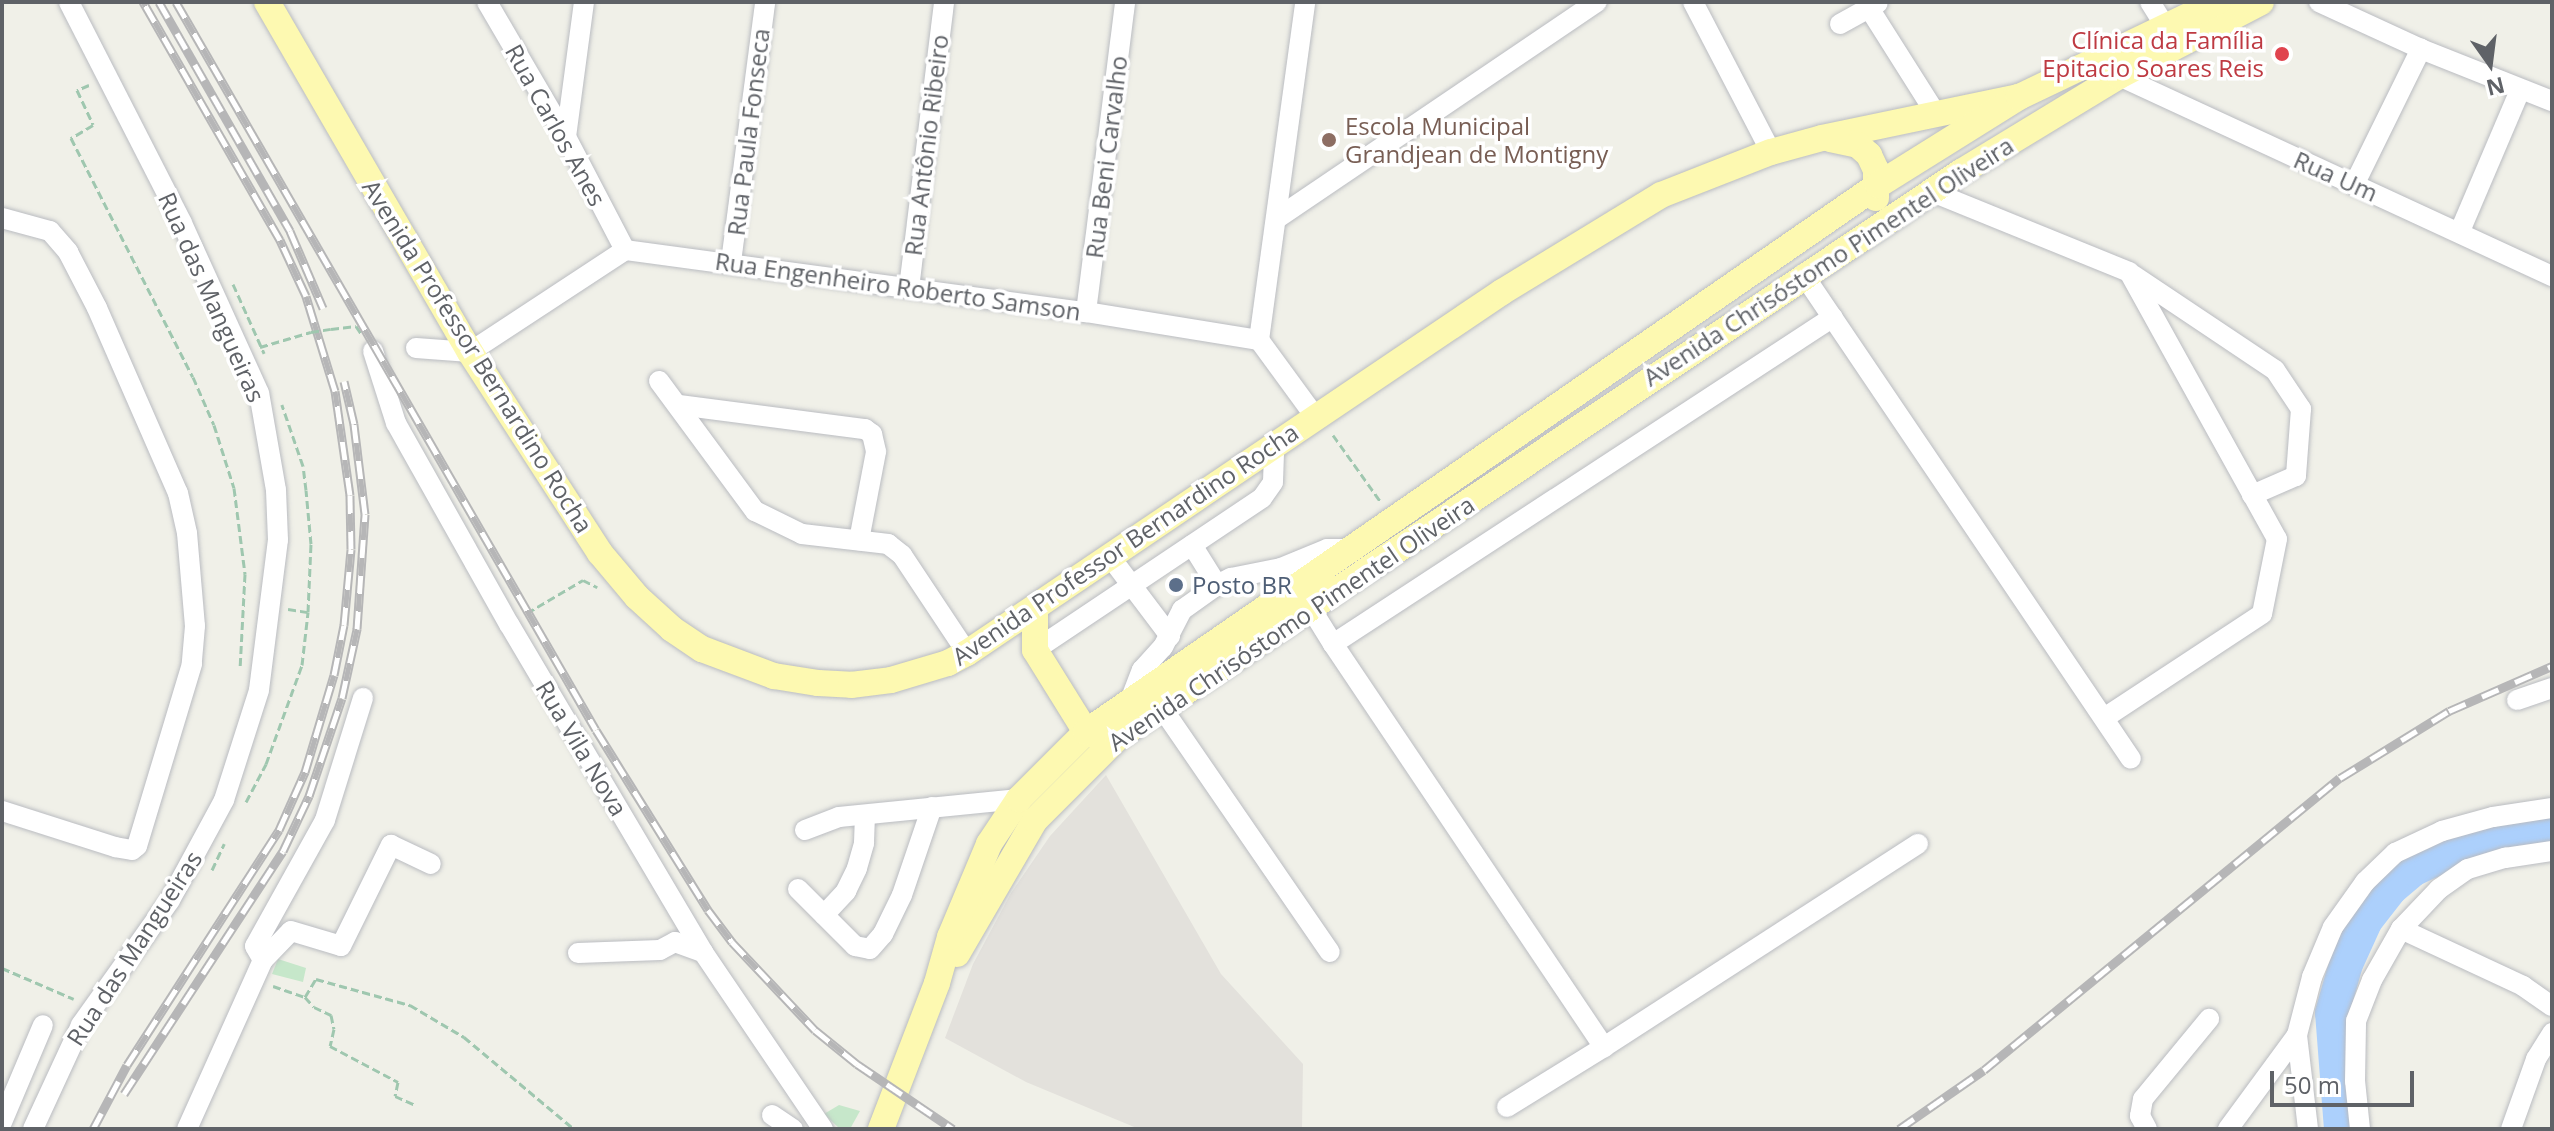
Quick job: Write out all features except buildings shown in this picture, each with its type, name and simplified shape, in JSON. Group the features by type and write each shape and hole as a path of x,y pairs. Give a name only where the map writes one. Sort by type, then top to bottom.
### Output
{"main road":[{"name":"Avenida Professor Bernardino Rocha","path":"267,2 470,352 540,464 623,580 672,629 702,649 774,676 851,685 921,672 967,653 1615,220 1661,195 1771,152 1822,138 2019,97"},
{"name":"Avenida Chrisóstomo Pimentel Oliveira","path":"937,983 950,937 989,844 1019,799 1086,732 1131,698 1878,185 2019,97 2217,2"},
{"name":"Avenida Chrisóstomo Pimentel Oliveira","path":"937,983 1035,820 1118,737 1930,191 2119,76 2261,2"},
{"path":"1813,268 1870,216 1878,185 1869,155 1858,145 1822,138"},
{"path":"1035,610 1035,650 1086,732 1102,737 1118,737"},
{"path":"991,638 1035,650"},
{"path":"881,1129 937,983"}],"street":[{"name":"Rua das Mangueiras","path":"33,1129 66,1054 92,1009 170,900 218,812 259,690 275,581 276,490 259,393 182,223 69,2"},
{"name":"Rua Carlos Anes","path":"487,2 566,137 625,250"},
{"path":"566,137 584,2"},
{"name":"Rua Paula Fonseca","path":"731,262 765,2"},
{"name":"Rua Antônio Ribeiro","path":"909,288 944,2"},
{"name":"Rua Beni Carvalho","path":"1086,312 1125,2"},
{"path":"1305,2 1279,217 1259,340 1318,417"},
{"path":"1279,217 1597,2"},
{"path":"1693,2 1771,152"},
{"path":"2150,2 2166,28"},
{"path":"2319,2 2421,49 2552,101"},
{"path":"1840,24 1874,5 1936,114"},
{"path":"2354,185 2421,49"},
{"name":"Rua Um","path":"2119,76 2552,276"},
{"path":"2460,231 2520,90"},
{"path":"1930,191 2129,272 2275,370 2301,409 2296,476 2252,495"},
{"path":"2,218 50,231 68,252 97,308 178,493 192,576 195,626 192,664 137,846 132,850 115,847 2,811"},
{"path":"416,348 470,352 625,250"},
{"name":"Rua Engenheiro Roberto Samson","path":"625,250 1086,312 1259,340"},
{"path":"1813,268 1833,317 2106,717 2131,759"},
{"path":"2106,717 2262,614 2277,539 2129,272"},
{"path":"1333,644 1833,317"},
{"name":"Rua Vila Nova","path":"373,351 396,423 509,624 703,952 823,1129"},
{"path":"659,381 743,499 755,511 802,534 888,544 902,555 967,653"},
{"path":"679,405 865,429 872,434 876,452 859,540"},
{"path":"1035,650 1262,498 1273,482 1274,446"},
{"path":"1198,497 1218,528"},
{"path":"1192,545 1217,585"},
{"path":"1131,698 1142,670 1170,636 1182,610 1217,585 1231,578 1281,568 1327,549 1350,549"},
{"path":"1111,558 1170,636"},
{"path":"1310,607 1604,1047"},
{"path":"2517,700 2552,688"},
{"path":"263,960 255,946 325,820 363,698"},
{"path":"1162,708 1330,952"},
{"path":"805,830 839,817 1019,799"},
{"path":"798,889 855,946 870,949 883,934 902,895 932,807"},
{"path":"2308,1129 2297,1035 2312,977 2333,927 2365,882 2395,853 2442,831 2493,817 2552,808"},
{"path":"824,915 846,891 857,868 864,843 865,815"},
{"path":"1507,1107 1918,844"},
{"path":"187,1129 263,960 291,931 341,946 391,845 431,864"},
{"path":"2360,1129 2355,1081 2356,1021 2372,980 2401,929 2439,889 2468,869 2505,858 2552,851"},
{"path":"2401,929 2523,986 2552,1006"},
{"path":"578,953 660,950 675,942 703,952"},
{"path":"2147,1129 2140,1116 2143,1099 2209,1019"},
{"path":"2,1122 43,1025"},
{"path":"2511,1129 2536,1059 2552,1033"},
{"path":"2228,1129 2297,1035"},
{"path":"772,1115 793,1129"}],"path":[{"path":"105,77 77,90 93,125 71,138 214,425 234,488 245,574 240,669"},
{"path":"243,356 311,332 356,326 373,351"},
{"path":"1318,417 1393,519"},
{"path":"509,624 583,580 599,588 623,580"},
{"path":"2,968 62,992 92,1009"},
{"path":"254,979 305,997 314,1007 331,1015 334,1029 330,1046 398,1082 395,1096 415,1105"},
{"path":"305,997 316,979 410,1005 464,1037 574,1129"}],"shaded area":[{"path":"1106,775 1221,974 1303,1064 1302,1129 1139,1129 1026,1082 945,1038 973,964 1011,893 1050,836"}],"green space":[{"path":"278,959 306,968 303,982 272,974"},
{"path":"839,1105 860,1111 850,1129 840,1129 824,1114"}],"waterway":[{"path":"2341,1129 2332,1013 2346,964 2366,920 2390,889 2414,869 2480,844 2552,832"}],"railway":[{"path":"93,1129 127,1065 279,830 305,772 334,675 344,625 351,549 350,495 335,391 306,296 280,240 143,2"},
{"path":"159,2 290,231 323,308"},
{"path":"176,2 596,730 708,910 732,942 815,1030 857,1064 953,1129"},
{"path":"124,1094 283,851 309,796 342,698 357,629 365,514 354,424 344,381"},
{"path":"1899,1129 1984,1070 2340,778 2449,711 2552,666"}],"place":[{"name":"Clínica da Família Epitacio Soares Reis","path":"2282,54"},
{"name":"Escola Municipal Grandjean de Montigny","path":"1329,140"},
{"name":"Posto BR","path":"1176,585"}]}
